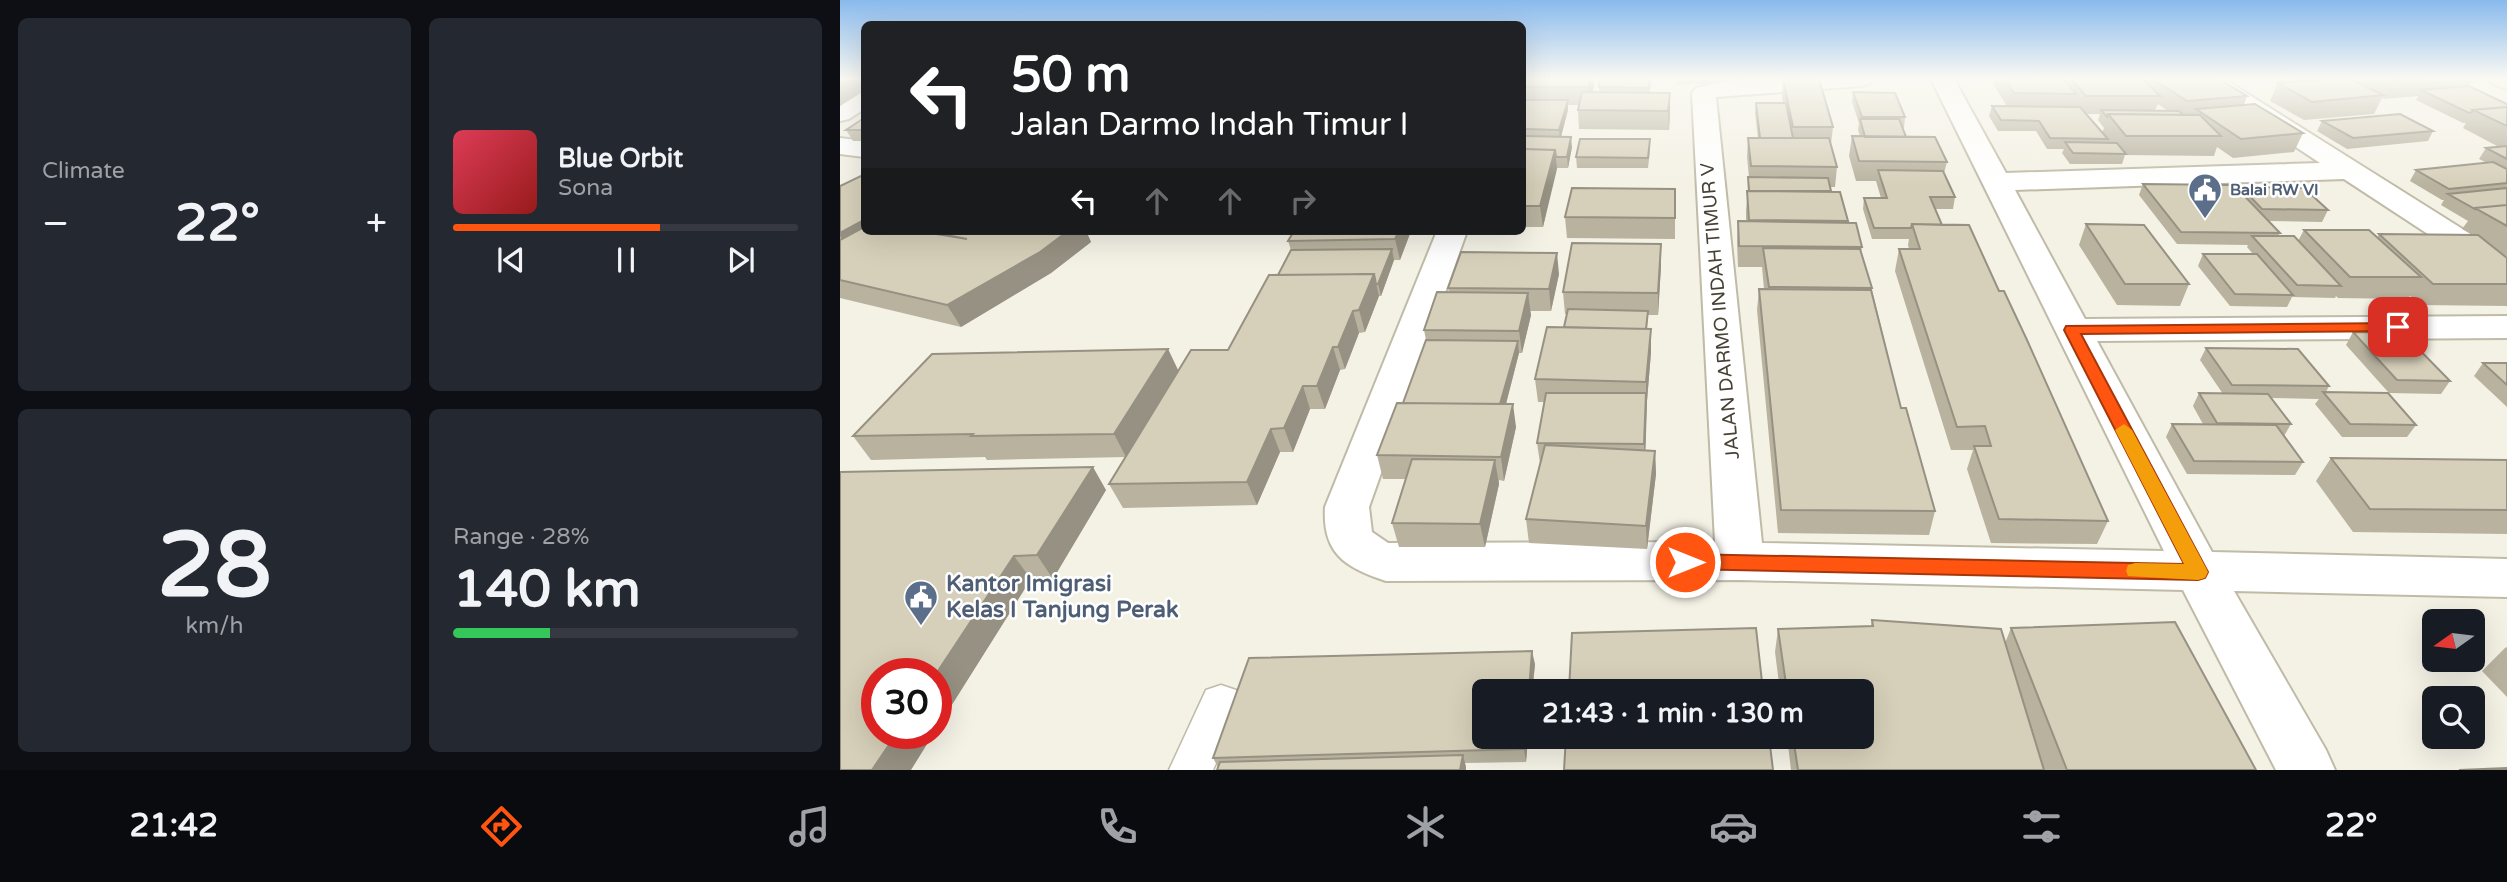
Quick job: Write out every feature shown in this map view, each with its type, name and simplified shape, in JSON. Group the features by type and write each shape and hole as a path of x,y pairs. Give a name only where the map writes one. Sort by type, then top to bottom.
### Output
{"street":[{"name":"JALAN DARMO INDAH TIMUR V","path":"1706,115 1740,561"},
{"path":"1961,115 2198,572 2306,770"},
{"path":"2265,115 2507,271"},
{"path":"840,146 861,149"},
{"path":"1994,181 2351,170"},
{"path":"1450,235 1347,507 1345,524 1352,544 1369,557 1386,562 1740,561 2507,578"},
{"path":"2071,330 2507,327"}],"lane":[{"path":"1191,770 1221,704"}],"building":[{"path":"1526,115 1564,115 1559,130 1526,129"},
{"path":"1757,115 1788,115 1793,138 1760,138"},
{"path":"1790,115 1829,115 1833,127 1793,127"},
{"path":"1861,115 1905,117 1862,117"},
{"path":"1998,115 2087,115 2108,139 2050,138 2039,121 2001,120"},
{"path":"2109,115 2200,115 2221,136 2126,136"},
{"path":"2205,115 2273,115 2303,133 2241,139"},
{"path":"2402,115 2433,131 2353,138 2322,121"},
{"path":"2483,115 2507,115 2507,126"},
{"path":"1860,119 1899,119 1906,137 1865,137"},
{"path":"861,120 861,130 846,130"},
{"path":"1526,136 1571,137 1567,157 1556,157 1555,150 1526,149"},
{"path":"1852,136 1935,137 1947,162 1859,161"},
{"path":"1748,138 1829,138 1837,167 1751,166"},
{"path":"1580,139 1650,139 1648,158 1576,157"},
{"path":"2065,142 2117,143 2126,154 2073,153"},
{"path":"2507,146 2507,159 2486,148"},
{"path":"1526,149 1555,150 1540,206 1526,206"},
{"path":"2493,162 2507,169 2507,183 2449,189 2416,170"},
{"path":"1878,170 1943,171 1955,197 1930,197 1942,225 1912,224 1911,228 1874,228 1864,198 1887,198"},
{"path":"861,176 861,222 840,233 840,186"},
{"path":"1748,177 1828,178 1831,191 1749,191"},
{"name":"Balai RW VI","path":"2143,184 2234,185 2280,233 2181,232"},
{"path":"2241,187 2304,188 2328,210 2262,209"},
{"path":"1572,188 1675,189 1675,218 1565,217"},
{"path":"2507,188 2507,205 2475,209 2448,194"},
{"path":"1747,191 1840,192 1848,221 1749,220"},
{"path":"2507,205 2507,226 2475,208"},
{"path":"1738,221 1856,223 1862,247 1739,246"},
{"path":"1912,224 1969,225 1999,291 2004,291 2108,521 1999,519 1974,446 1991,446 1985,426 1957,427 1899,249 1920,249"},
{"path":"2086,224 2144,225 2189,284 2125,284"},
{"path":"861,229 861,235 942,235 967,239 946,235 1063,235 1040,252 947,305 840,280 840,240"},
{"path":"2304,230 2369,230 2421,277 2350,277"},
{"path":"2379,234 2478,235 2507,258 2507,284 2433,284"},
{"path":"1292,235 1397,235 1395,239 1288,241"},
{"path":"2252,236 2294,236 2341,286 2297,285"},
{"path":"1572,243 1661,244 1658,293 1563,292"},
{"path":"1763,248 1860,249 1872,288 1769,287"},
{"path":"1392,249 1378,284 1374,274 1278,275 1291,250"},
{"path":"1461,252 1557,253 1549,289 1448,288"},
{"path":"2203,254 2257,254 2293,295 2235,294"},
{"path":"1374,274 1359,310 1353,311 1338,347 1333,347 1317,386 1303,386 1284,428 1271,429 1247,482 1109,484 1191,350 1228,350 1269,275"},
{"path":"1759,289 1871,290 1901,408 1906,408 1935,511 1781,510"},
{"path":"1437,292 1528,293 1519,331 1424,330"},
{"path":"1568,309 1648,311 1646,329 1564,327"},
{"path":"1547,327 1651,329 1646,382 1535,379"},
{"path":"2353,332 2403,333 2450,381 2397,380"},
{"path":"1426,340 1518,341 1500,404 1403,403"},
{"path":"2206,348 2298,349 2329,386 2232,385"},
{"path":"1168,349 1114,434 853,436 932,354"},
{"path":"2483,363 2507,363 2507,385"},
{"path":"2323,392 2388,393 2416,425 2350,424"},
{"path":"1546,393 1646,393 1644,444 1537,443"},
{"path":"2199,393 2268,394 2291,424 2217,423"},
{"path":"1397,403 1513,404 1501,457 1377,455"},
{"path":"2172,424 2276,425 2303,462 2194,461"},
{"path":"1545,445 1655,451 1646,526 1526,519"},
{"path":"2331,458 2507,460 2507,510 2370,509"},
{"path":"1412,459 1495,460 1480,524 1392,523"},
{"name":"Kantor Imigrasi Kelas I Tanjung Perak","path":"1093,467 1037,555 1014,556 947,658 861,658 861,749 886,749 872,770 840,770 840,472"},
{"path":"1872,620 2001,629 2044,770 1798,770 1795,749 1874,749 1874,679 1785,679 1778,629 1873,626"},
{"path":"2175,622 2256,770 2067,770 2011,628"},
{"path":"1756,628 1762,679 1570,679 1572,633"},
{"path":"1532,651 1530,679 1472,679 1472,749 1524,749 1213,758 1249,658"},
{"path":"1565,749 1770,749 1773,770 1564,770"},
{"path":"1463,755 1460,770 1217,770 1220,762"},
{"path":"2507,768 2507,770 2459,770"}],"slow traffic":[{"path":"2124,430 2198,572 2135,571"}],"place":[{"name":"Balai RW VI","path":"2205,220"},
{"name":"Kantor Imigrasi Kelas I Tanjung Perak","path":"921,627"}],"route":[{"path":"1685,562 2198,572 2071,330 2398,327"}]}
